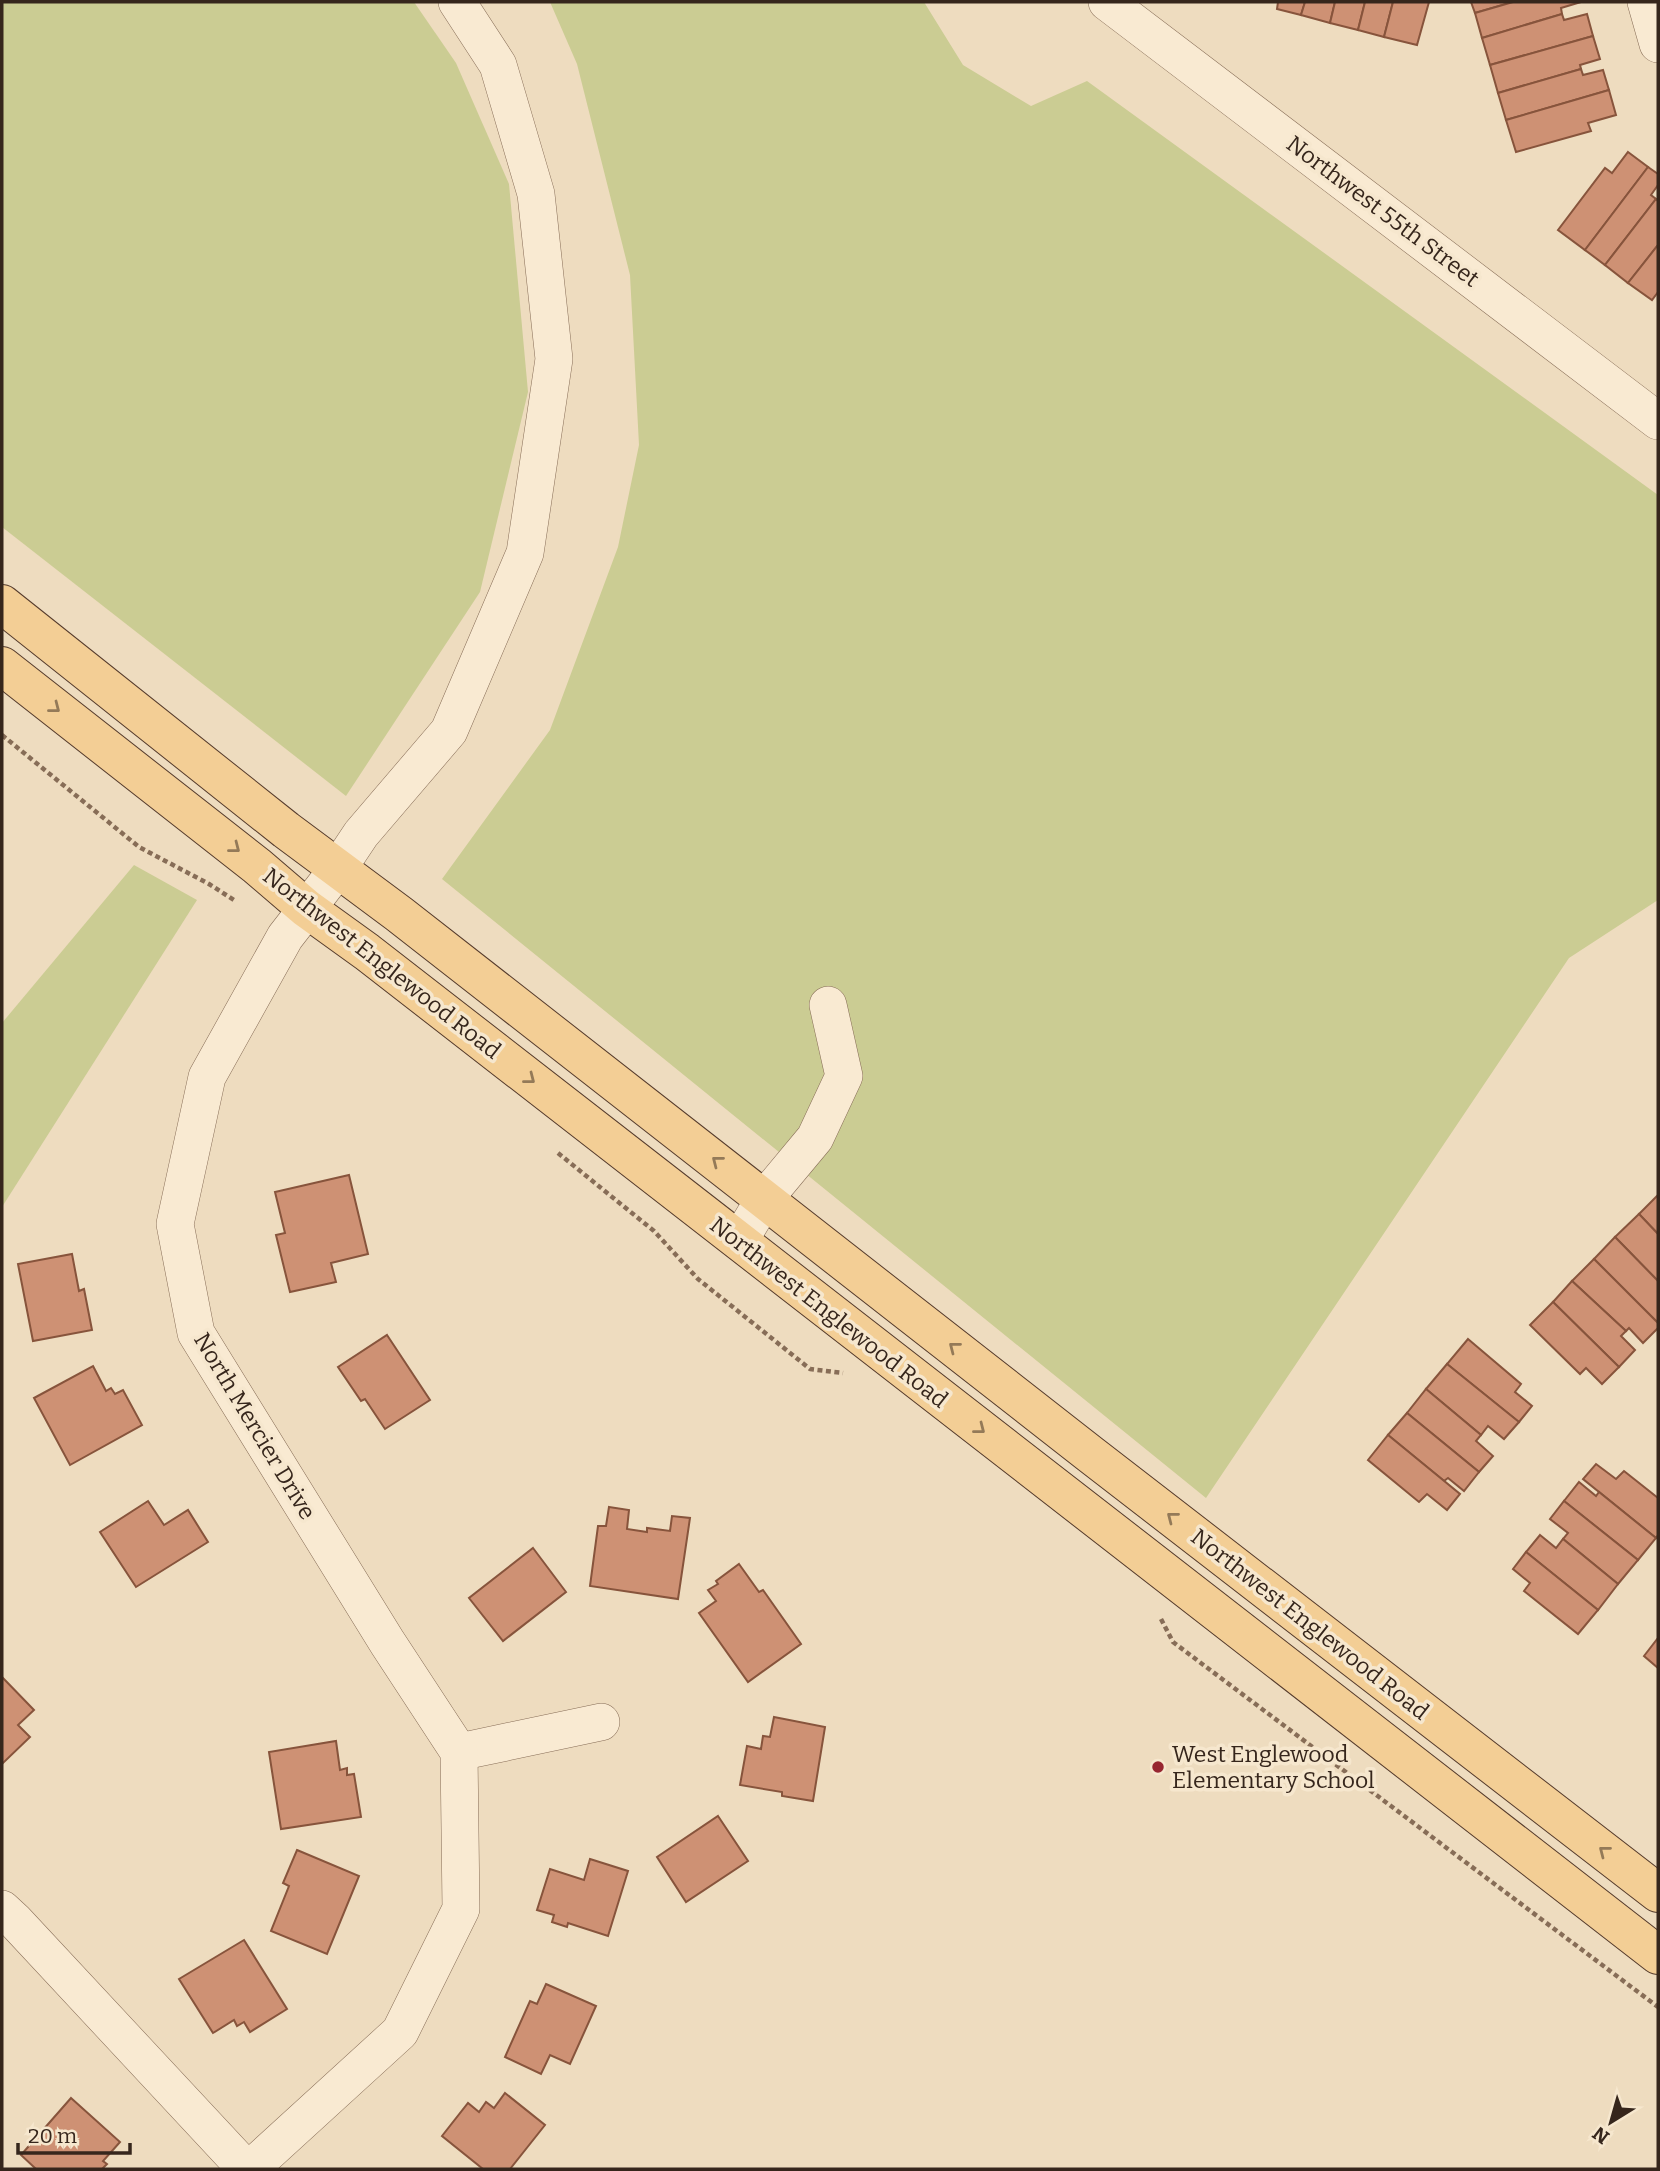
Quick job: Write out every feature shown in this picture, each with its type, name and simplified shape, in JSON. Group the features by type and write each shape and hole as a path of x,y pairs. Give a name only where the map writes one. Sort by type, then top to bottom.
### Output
{"main road":[{"name":"Northwest Englewood Road","path":"2,604 337,870 399,914 1090,1454 1658,1893"},
{"name":"Northwest Englewood Road","path":"2,666 257,866 306,908 367,952 1658,1955"}],"street":[{"name":"North Mercier Drive","path":"457,2 498,65 536,194 554,359 525,553 449,731 361,834 285,937 207,1077 175,1224 196,1333 387,1642 459,1752"},
{"name":"Northwest 55th Street","path":"1107,2 1658,421"},
{"path":"1646,2 1658,44"},
{"path":"739,1241 765,1198 815,1138 844,1076 828,1005"},
{"path":"2,1909 248,2169 400,2032 461,1909 459,1752 601,1722"}],"path":[{"path":"2,735 139,847 209,884 236,902"}],"green space":[{"path":"2,2 414,2 456,63 509,184 528,392 480,592 346,796 2,527"},
{"path":"550,2 924,2 963,65 1031,106 1087,81 1658,495 1658,900 1569,958 1206,1498 442,879 550,730 618,547 639,445 630,275 577,64"},
{"path":"134,865 197,900 2,1207 2,1023"}],"building":[{"path":"1278,2 1305,2 1301,15 1277,9"},
{"path":"1305,2 1335,2 1330,23 1301,15"},
{"path":"1335,2 1365,2 1358,30 1330,23"},
{"path":"1365,2 1393,2 1384,37 1358,30"},
{"path":"1393,2 1429,2 1417,45 1384,37"},
{"path":"1471,2 1513,2 1475,13"},
{"path":"1513,2 1581,2 1561,8 1562,14 1482,38 1475,13"},
{"path":"1562,14 1564,20 1587,14 1593,36 1490,65 1482,38"},
{"path":"1593,36 1600,59 1580,65 1581,69 1498,93 1490,65"},
{"path":"1581,69 1583,75 1603,70 1609,90 1506,120 1498,93"},
{"path":"1609,90 1616,115 1588,123 1591,131 1516,152 1506,120"},
{"path":"1628,152 1648,167 1585,250 1558,230 1605,168 1612,173"},
{"path":"1648,167 1658,174 1658,185 1651,195 1656,199 1605,265 1585,250"},
{"path":"1656,199 1658,245 1628,283 1605,265"},
{"path":"1658,245 1658,292 1652,300 1628,283"},
{"path":"349,1175 368,1254 331,1263 336,1282 290,1292 276,1235 285,1233 275,1192"},
{"path":"1658,1195 1658,1234 1639,1214"},
{"path":"1639,1214 1658,1234 1658,1281 1615,1237"},
{"path":"1615,1237 1658,1281 1658,1323 1594,1259"},
{"path":"72,1254 79,1291 84,1289 92,1330 33,1341 18,1264"},
{"path":"1594,1259 1658,1323 1658,1328 1643,1343 1629,1328 1626,1331 1572,1281"},
{"path":"1572,1281 1626,1331 1621,1336 1635,1350 1619,1367 1553,1302"},
{"path":"1553,1302 1619,1367 1602,1384 1586,1368 1580,1374 1530,1325"},
{"path":"387,1335 430,1400 385,1429 365,1399 361,1401 338,1367"},
{"path":"1468,1339 1521,1384 1515,1392 1532,1406 1519,1422 1447,1364"},
{"path":"1447,1364 1519,1422 1504,1439 1488,1426 1481,1435 1426,1389"},
{"path":"93,1366 106,1391 111,1388 115,1394 123,1390 142,1425 70,1465 34,1398"},
{"path":"1426,1389 1481,1435 1476,1441 1493,1456 1479,1472 1407,1413"},
{"path":"1407,1413 1479,1472 1464,1491 1448,1478 1444,1481 1388,1435"},
{"path":"1388,1435 1460,1494 1447,1510 1427,1494 1419,1502 1368,1460"},
{"path":"1596,1464 1616,1479 1624,1471 1658,1498 1656,1538 1583,1479"},
{"path":"1579,1482 1596,1496 1599,1492 1656,1538 1638,1560 1564,1501"},
{"path":"148,1501 164,1525 188,1510 208,1542 136,1587 100,1532"},
{"path":"1564,1501 1638,1560 1618,1584 1563,1539 1568,1533 1550,1519"},
{"path":"609,1507 629,1510 627,1529 647,1532 647,1528 670,1531 672,1516 690,1518 678,1599 590,1586 598,1526 606,1526"},
{"path":"1540,1535 1556,1548 1563,1539 1618,1584 1598,1610 1526,1552"},
{"path":"533,1548 566,1592 503,1641 469,1598"},
{"path":"1526,1552 1598,1610 1578,1634 1524,1591 1530,1583 1513,1569"},
{"path":"739,1564 759,1592 763,1590 801,1644 748,1682 699,1613 716,1601 708,1590"},
{"path":"1658,1638 1658,1668 1644,1656"},
{"path":"2,1677 34,1710 18,1725 30,1737 2,1764"},
{"path":"774,1717 825,1727 813,1801 782,1796 782,1792 740,1785 747,1746 761,1749 763,1736 770,1737"},
{"path":"336,1741 340,1770 347,1768 347,1775 354,1774 361,1817 281,1829 269,1752"},
{"path":"718,1816 748,1861 686,1902 657,1857"},
{"path":"297,1850 359,1876 327,1954 271,1931 289,1886 283,1883"},
{"path":"590,1859 628,1871 608,1936 568,1923 567,1927 552,1922 554,1915 537,1910 550,1869 584,1880"},
{"path":"244,1940 287,2009 250,2032 244,2022 237,2026 234,2020 213,2033 179,1979"},
{"path":"546,1984 596,2006 570,2064 550,2055 541,2074 505,2057 530,2001 537,2004"},
{"path":"505,2093 545,2125 510,2169 483,2169 442,2136 468,2103 479,2112 486,2102 494,2108"},
{"path":"71,2098 120,2142 103,2161 107,2164 102,2169 36,2169 21,2155"}],"place":[{"name":"West Englewood Elementary School","path":"1158,1767"}]}
